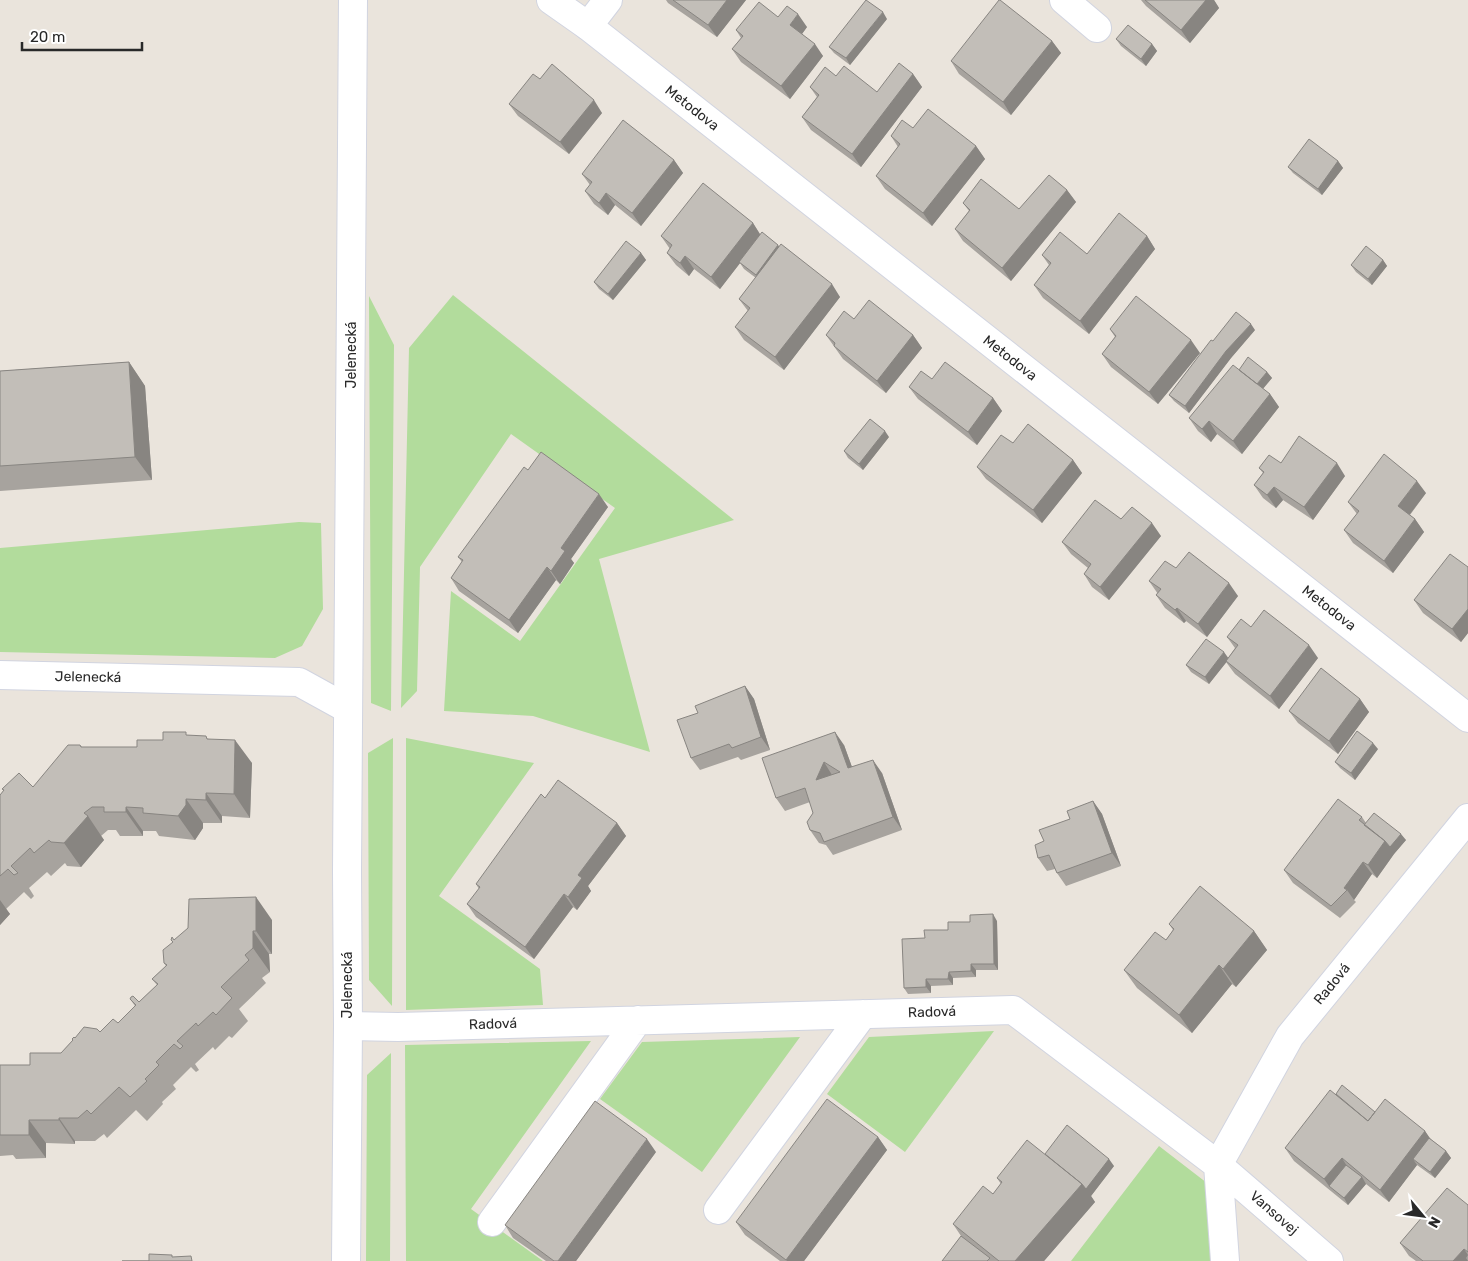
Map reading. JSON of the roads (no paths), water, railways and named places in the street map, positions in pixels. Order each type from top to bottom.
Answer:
[{"type":"street","name":"Jelenecká","points":[[346,1261],[348,1026],[346,871],[354,0]]},
{"type":"street","name":"Metodova","points":[[551,0],[588,26],[1468,718]]},
{"type":"street","points":[[588,26],[608,0]]},
{"type":"street","points":[[1064,0],[1097,28]]},
{"type":"street","name":"Jelenecká","points":[[0,675],[299,682],[348,709]]},
{"type":"street","name":"Radová","points":[[348,1026],[398,1027],[1013,1010],[1218,1165],[1290,1036],[1468,818]]},
{"type":"street","points":[[718,1210],[863,1014]]},
{"type":"street","points":[[492,1222],[638,1020]]},
{"type":"street","points":[[1218,1165],[1225,1261]]},
{"type":"street","name":"Vansovej","points":[[1218,1165],[1329,1261]]}]
